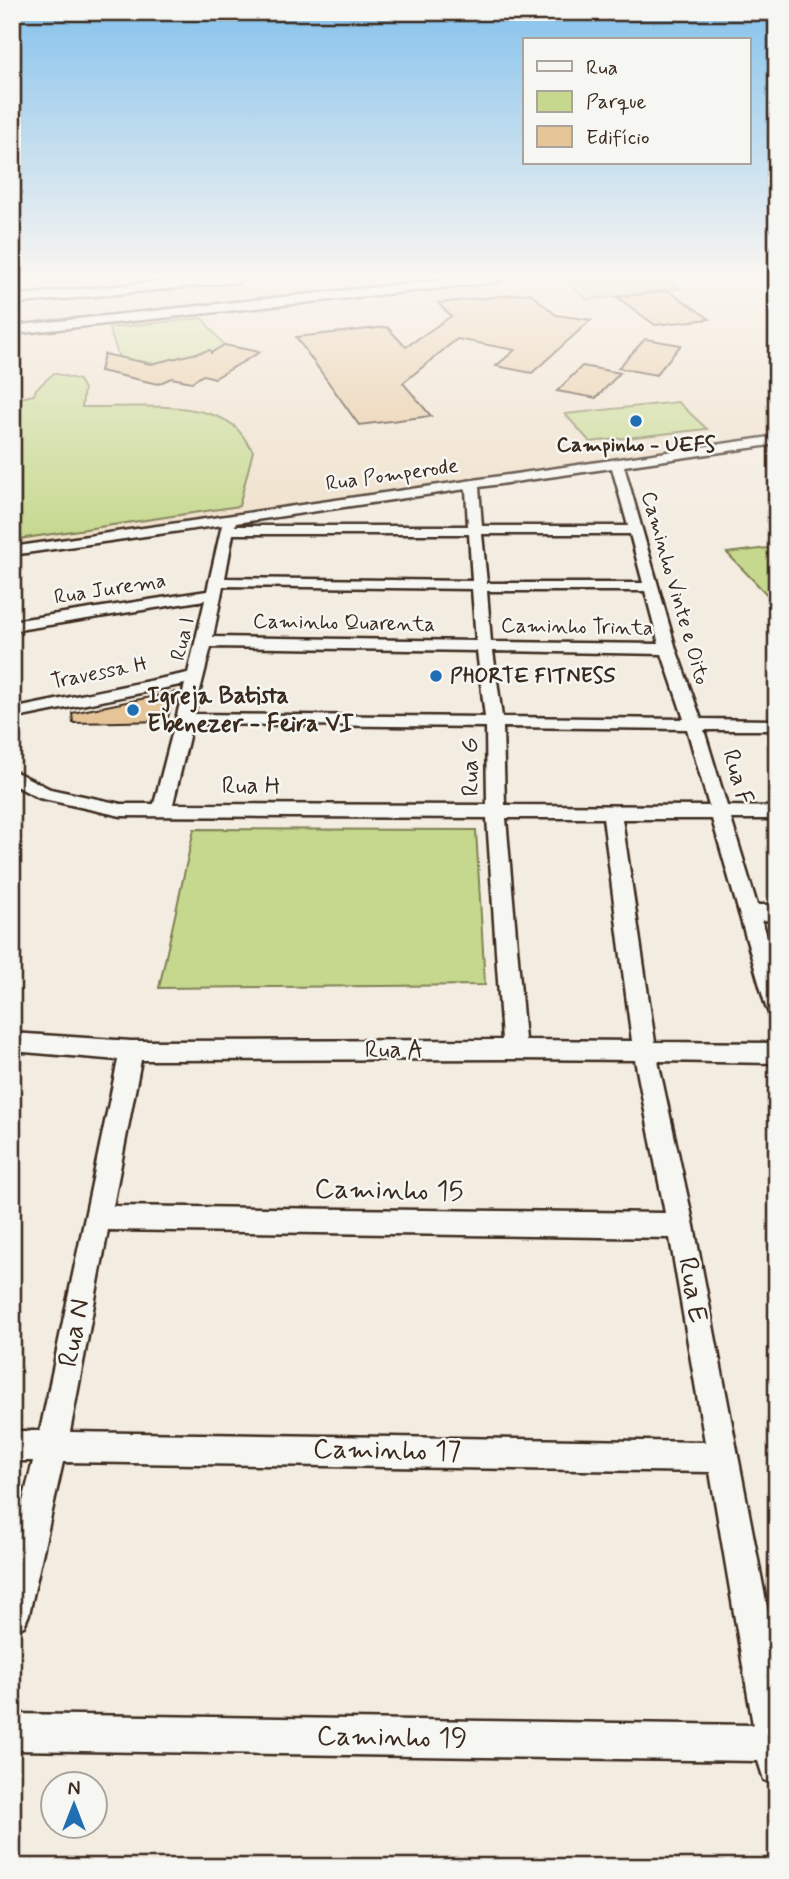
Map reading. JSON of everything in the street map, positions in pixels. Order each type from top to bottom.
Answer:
[{"type":"street","name":"Rua Pomperode","points":[[12,551],[229,524],[389,495],[777,440]]},
{"type":"street","name":"Caminho Vinte e Oito","points":[[617,463],[668,649],[694,724]]},
{"type":"street","name":"Rua G","points":[[472,485],[484,646],[494,720],[496,812],[514,1049]]},
{"type":"street","points":[[229,524],[635,530]]},
{"type":"street","name":"Rua I","points":[[162,810],[204,642],[229,524]]},
{"type":"street","name":"Rua Jurema","points":[[12,626],[216,588],[652,587]]},
{"type":"street","name":"Caminho Quarenta","points":[[204,642],[484,646]]},
{"type":"street","name":"Caminho Trinta","points":[[484,646],[668,649]]},
{"type":"street","name":"Travessa H","points":[[12,714],[194,677]]},
{"type":"street","points":[[183,719],[494,720],[777,725]]},
{"type":"street","name":"Rua F","points":[[694,724],[777,1007]]},
{"type":"street","name":"Rua H","points":[[12,776],[45,794],[121,810],[777,813]]},
{"type":"street","name":"Rua E","points":[[612,812],[645,1053],[681,1226],[722,1457],[771,1683],[775,1755]]},
{"type":"street","points":[[747,912],[777,913]]},
{"type":"street","name":"Rua A","points":[[12,1042],[131,1051],[514,1049],[777,1053]]},
{"type":"street","name":"Rua N","points":[[12,1614],[52,1446],[131,1051]]},
{"type":"street","name":"Caminho 15","points":[[97,1219],[681,1226]]},
{"type":"street","name":"Caminho 17","points":[[12,1446],[722,1457]]},
{"type":"street","name":"Caminho 19","points":[[12,1732],[775,1755]]},
{"type":"shaded area","points":[[12,366],[777,366],[777,436],[12,548]]},
{"type":"green space","points":[[54,373],[79,380],[84,389],[82,407],[181,408],[200,411],[233,425],[253,451],[239,506],[12,540],[12,400],[34,395],[36,389]]},
{"type":"green space","name":"Campinho - UEFS","points":[[678,402],[707,429],[590,442],[565,414]]},
{"type":"green space","points":[[777,547],[777,605],[727,553]]},
{"type":"green space","points":[[194,829],[476,830],[485,985],[159,988]]},
{"type":"building","points":[[101,366],[236,366],[215,378],[203,375],[192,382],[171,378],[158,384],[100,371]]},
{"type":"building","points":[[317,366],[424,366],[403,383],[431,416],[359,425]]},
{"type":"building","points":[[496,366],[540,366],[532,373]]},
{"type":"building","points":[[582,366],[620,373],[596,398],[557,391]]},
{"type":"building","points":[[620,366],[664,366],[656,375],[618,368]]},
{"type":"building","name":"Igreja Batista Ebenezer - Feira VI","points":[[175,692],[167,721],[73,723],[72,713]]},
{"type":"place","name":"Campinho - UEFS","points":[[636,421]]},
{"type":"place","name":"PHORTE FITNESS","points":[[436,676]]},
{"type":"place","name":"Igreja Batista Ebenezer - Feira VI","points":[[133,710]]}]
